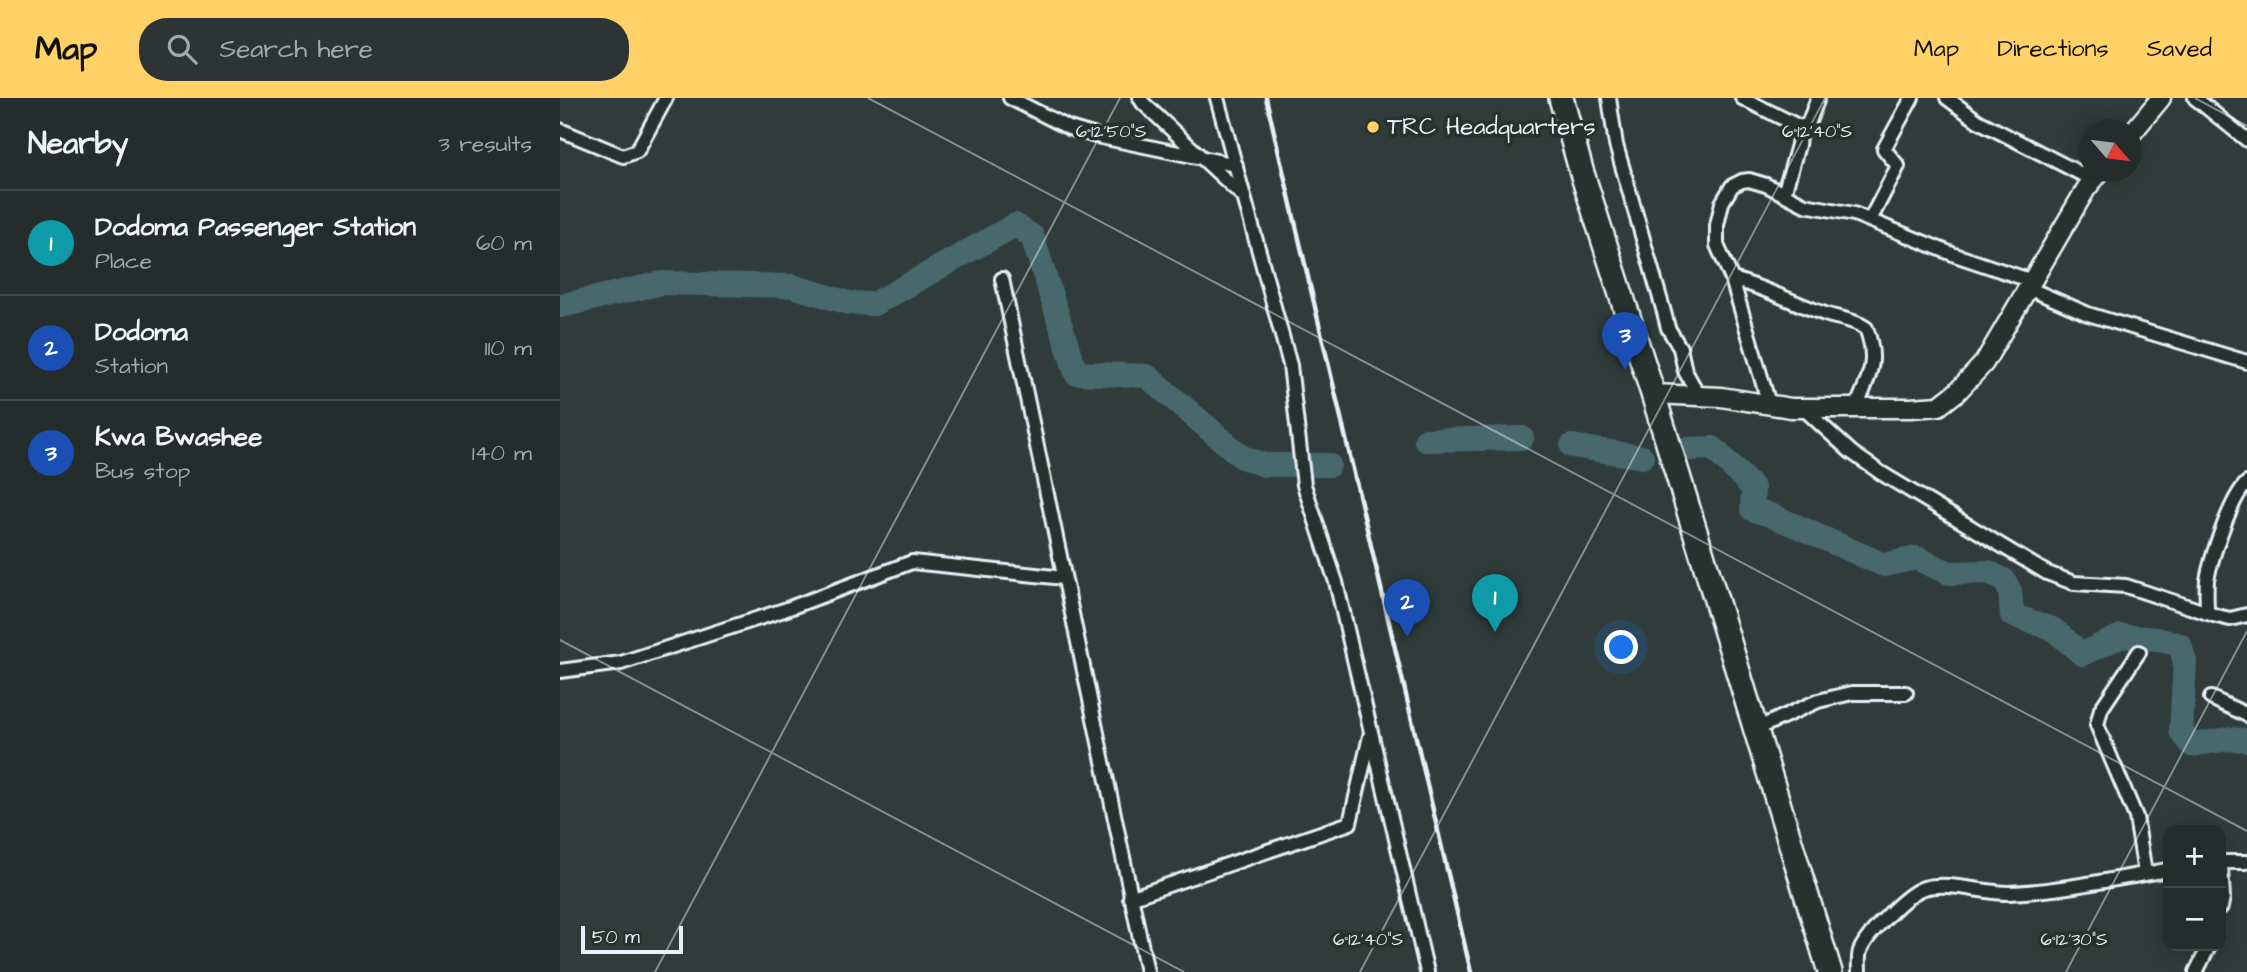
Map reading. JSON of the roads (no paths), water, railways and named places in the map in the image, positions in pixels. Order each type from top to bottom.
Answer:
[{"type":"highway","points":[[1561,98],[1830,972]]},
{"type":"street","points":[[560,131],[623,156],[631,155],[637,151],[666,98]]},
{"type":"street","points":[[1010,98],[1069,128],[1236,165]]},
{"type":"street","points":[[1140,98],[1244,197]]},
{"type":"street","points":[[1217,98],[1290,365],[1304,485],[1336,582],[1427,972]]},
{"type":"street","points":[[1609,98],[1616,145],[1668,328],[1680,348],[1685,371],[1699,396]]},
{"type":"street","points":[[1742,98],[1800,127],[1808,124],[1818,98]]},
{"type":"street","points":[[1870,220],[1898,166],[1884,149],[1912,98]]},
{"type":"street","points":[[1947,98],[1978,121],[2079,168]]},
{"type":"street","points":[[2142,121],[2161,98]]},
{"type":"street","points":[[2195,98],[2247,140]]},
{"type":"street","points":[[1784,194],[1798,145],[1800,127]]},
{"type":"street","points":[[1769,404],[1732,279],[1717,245],[1717,225],[1722,203],[1732,186],[1749,180],[1805,205],[1854,214],[1870,220],[2030,284],[2088,314],[2247,362]]},
{"type":"street","points":[[1653,394],[1699,396],[1803,408],[1939,405],[1948,400],[1984,363],[2093,182]]},
{"type":"street","points":[[1002,279],[1147,972]]},
{"type":"street","points":[[1732,279],[1828,315],[1848,318],[1866,328],[1874,351],[1856,408]]},
{"type":"street","points":[[1803,408],[1851,452],[1881,473],[2047,573],[2074,583],[2126,586],[2207,614],[2230,619],[2247,615]]},
{"type":"street","points":[[2207,614],[2207,580],[2220,537],[2240,489],[2247,483]]},
{"type":"street","points":[[560,671],[621,663],[784,610],[912,562],[1064,578]]},
{"type":"street","points":[[2140,652],[2101,709],[2097,724],[2136,817],[2145,873]]},
{"type":"street","points":[[1756,729],[1818,701],[1853,693],[1906,693]]},
{"type":"street","points":[[2211,698],[2247,715]]},
{"type":"street","points":[[1130,898],[1350,823],[1371,732]]},
{"type":"street","points":[[2226,864],[2247,862]]},
{"type":"street","points":[[1859,972],[1859,952],[1869,937],[1890,914],[1920,889],[1936,885],[2008,893],[2163,871]]},
{"type":"street","points":[[2196,972],[2207,951]]},
{"type":"waterway","points":[[560,306],[662,283],[792,286],[849,303],[874,304],[1015,225],[1032,236],[1076,373],[1147,376],[1242,457],[1264,465],[1329,465]]},
{"type":"waterway","points":[[1426,440],[1522,438]]},
{"type":"waterway","points":[[1572,446],[1642,457]]},
{"type":"waterway","points":[[1687,449],[1713,448],[1753,488],[1752,509],[1884,565],[1916,558],[1949,573],[1988,572],[2004,580],[2010,591],[2012,615],[2053,629],[2082,654],[2121,636],[2156,639],[2180,645],[2185,662],[2181,731],[2192,745],[2228,739],[2247,740]]},
{"type":"railway","points":[[1266,98],[1471,972]]},
{"type":"place","name":"TRC Headquarters","points":[[1373,127]]},
{"type":"place","name":"Kwa Bwashee","points":[[1625,370]]},
{"type":"place","name":"Dodoma Passenger Station","points":[[1495,632]]},
{"type":"place","name":"Dodoma","points":[[1407,637]]}]
